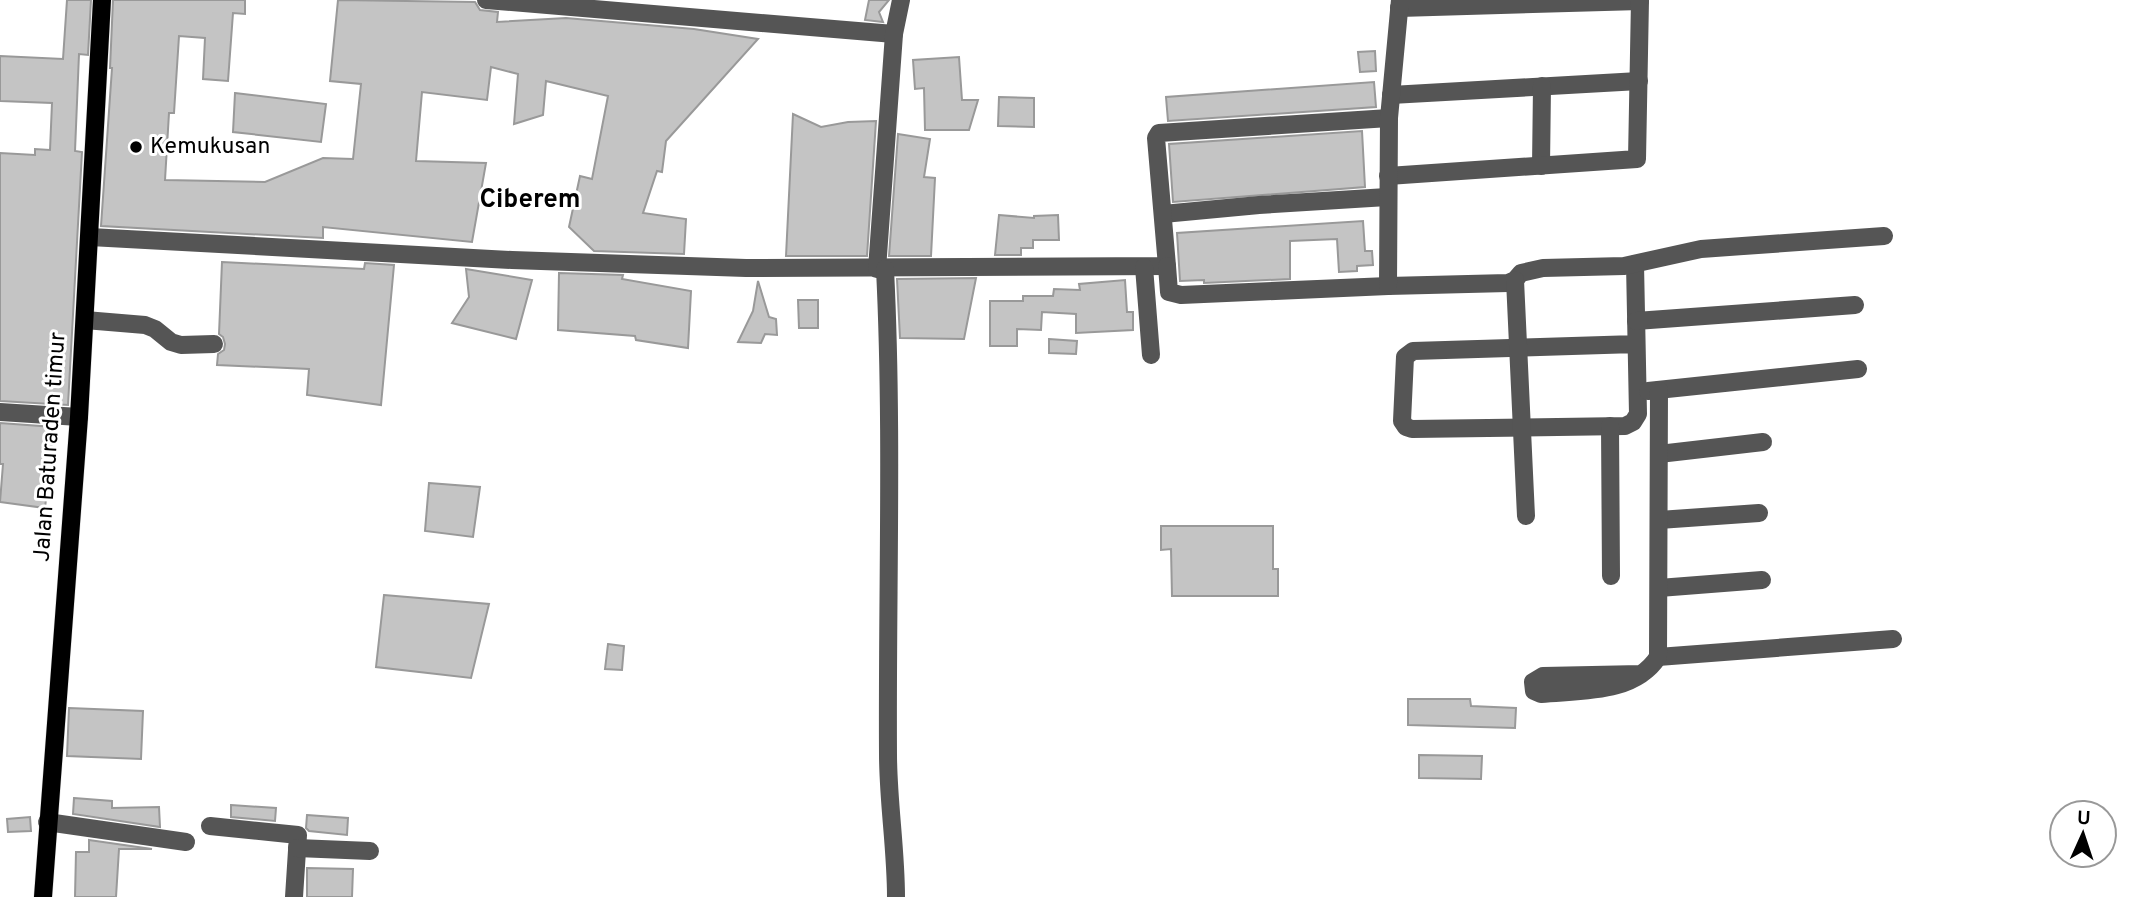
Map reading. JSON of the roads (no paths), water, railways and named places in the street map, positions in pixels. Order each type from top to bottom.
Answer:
[{"type":"main road","name":"Jalan Baturaden timur","points":[[43,897],[79,417],[102,0]]},
{"type":"street","points":[[486,0],[894,34]]},
{"type":"street","points":[[896,897],[897,866],[888,760],[890,432],[881,269],[894,34],[901,0]]},
{"type":"street","points":[[1388,176],[1637,159],[1640,0],[1400,4],[1389,118],[1387,197],[1388,286]]},
{"type":"street","points":[[1391,95],[1639,81]]},
{"type":"street","points":[[1541,166],[1542,86]]},
{"type":"street","points":[[1389,118],[1159,133],[1156,138],[1169,292],[1181,295],[1508,283],[1516,280],[1521,273],[1543,268],[1634,264],[1701,249],[1884,236]]},
{"type":"street","points":[[1163,214],[1387,197]]},
{"type":"street","points":[[90,237],[512,260],[746,268],[1167,266]]},
{"type":"street","points":[[1634,264],[1638,414],[1633,422],[1625,426],[1412,429],[1406,427],[1402,421],[1405,357],[1413,351],[1636,344]]},
{"type":"street","points":[[1144,267],[1151,355]]},
{"type":"street","points":[[1516,280],[1526,516]]},
{"type":"street","points":[[1636,321],[1856,305]]},
{"type":"street","points":[[85,320],[145,325],[155,329],[170,342],[181,345],[214,344]]},
{"type":"street","points":[[1637,393],[1858,369]]},
{"type":"street","points":[[1658,657],[1659,390]]},
{"type":"street","points":[[0,412],[79,417]]},
{"type":"street","points":[[1610,426],[1611,576]]},
{"type":"street","points":[[1659,454],[1763,443]]},
{"type":"street","points":[[1659,520],[1759,513]]},
{"type":"street","points":[[1658,588],[1762,580]]},
{"type":"street","points":[[1641,674],[1543,676],[1533,682],[1534,691],[1541,694],[1614,687],[1641,674],[1658,657],[1893,639]]},
{"type":"street","points":[[47,822],[186,842]]},
{"type":"street","points":[[210,826],[298,835],[294,897]]},
{"type":"street","points":[[297,848],[370,851]]},
{"type":"place","name":"Kemukusan","points":[[136,147]]},
{"type":"district","name":"Ciberem","points":[[530,200]]}]
